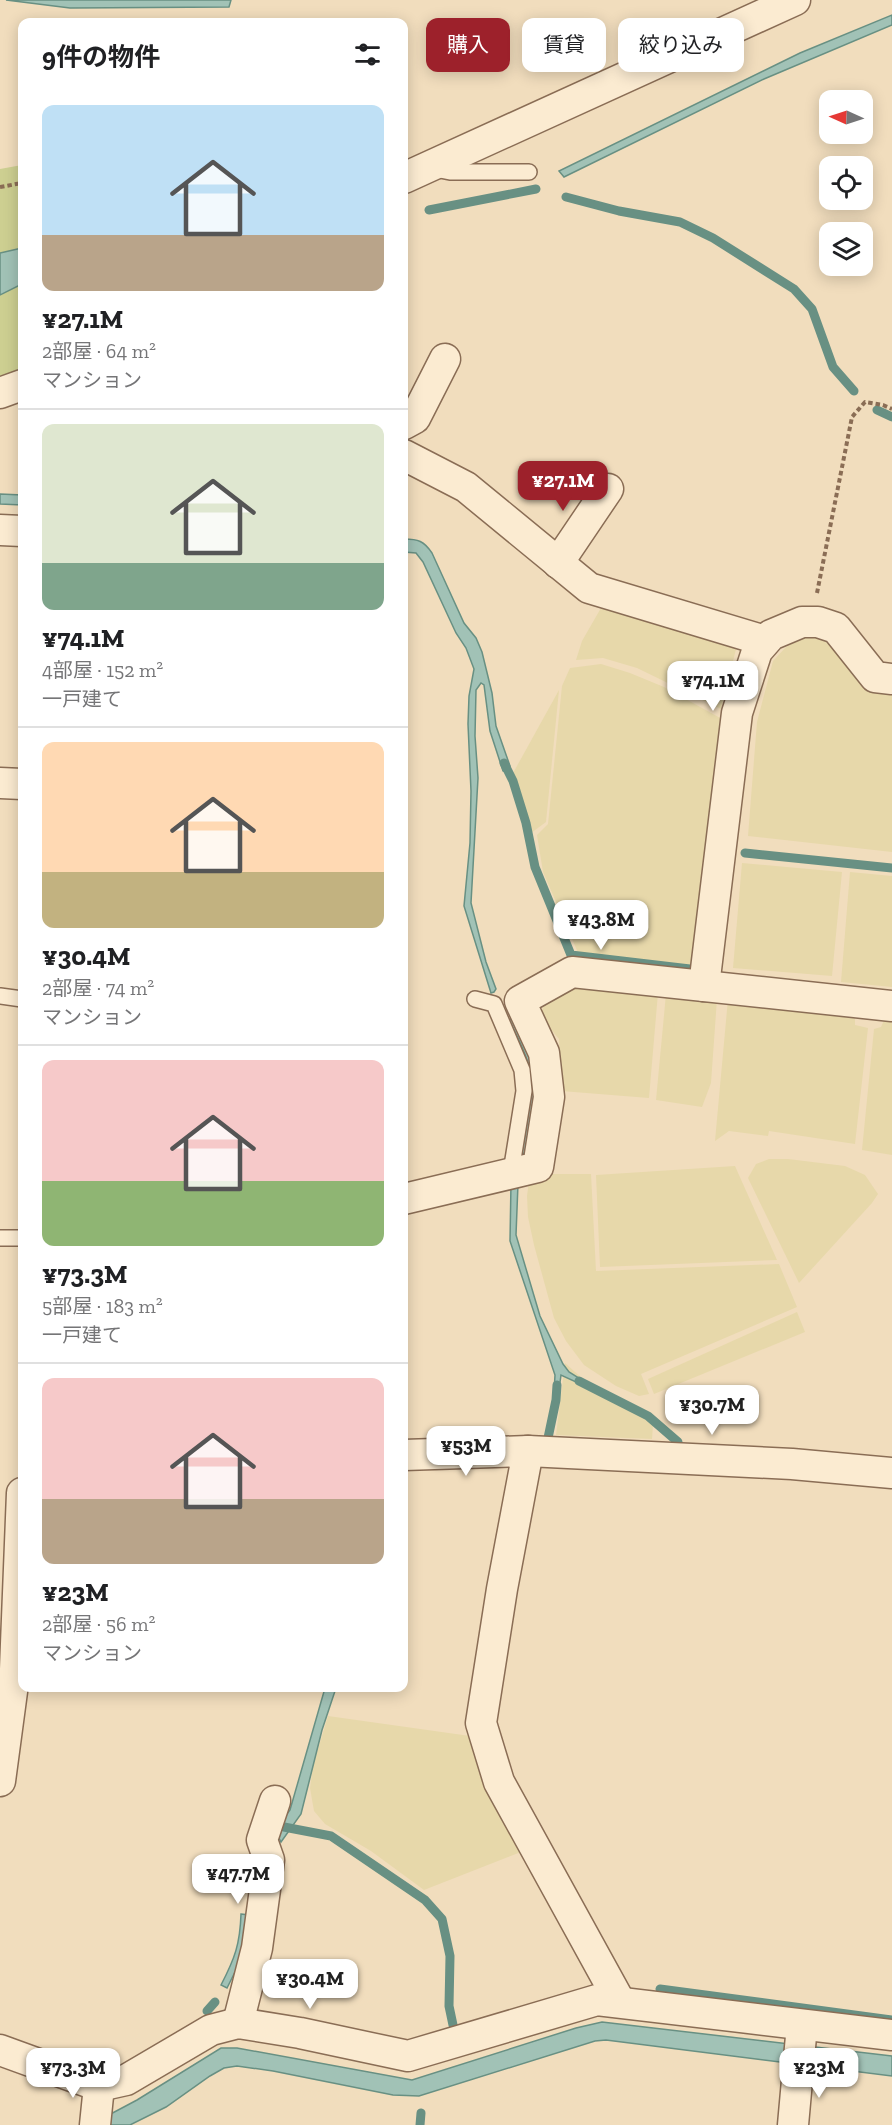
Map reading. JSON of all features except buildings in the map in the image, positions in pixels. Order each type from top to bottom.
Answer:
[{"type":"street","points":[[415,173],[795,0]]},
{"type":"street","points":[[408,421],[415,417],[445,359]]},
{"type":"street","points":[[0,393],[18,386]]},
{"type":"street","points":[[408,457],[466,487],[588,588],[765,641]]},
{"type":"street","points":[[558,563],[608,489]]},
{"type":"street","points":[[0,530],[18,531]]},
{"type":"street","points":[[704,986],[737,713],[757,651],[771,635],[802,622],[818,622],[836,628],[875,677],[892,679]]},
{"type":"street","points":[[0,783],[18,784]]},
{"type":"street","points":[[408,1198],[538,1167],[549,1097],[544,1053],[520,1001],[572,972],[892,1006]]},
{"type":"street","points":[[408,1455],[528,1452],[792,1464],[892,1473]]},
{"type":"street","points":[[528,1452],[502,1589],[481,1723],[499,1782],[620,2002]]},
{"type":"street","points":[[0,1481],[18,1480]]},
{"type":"street","points":[[0,1781],[15,1669],[18,1594]]},
{"type":"street","points":[[238,2023],[257,1948],[269,1860],[262,1840],[275,1801]]},
{"type":"street","points":[[0,2050],[99,2086],[126,2080],[211,2030],[238,2023],[300,2033],[408,2056],[597,2000],[620,2002],[800,2045],[892,2035]]},
{"type":"street","points":[[793,2125],[800,2045]]},
{"type":"street","points":[[95,2121],[99,2086]]},
{"type":"lane","points":[[415,173],[529,172]]},
{"type":"lane","points":[[0,996],[18,998]]},
{"type":"lane","points":[[475,999],[494,1004],[522,1071],[524,1091],[511,1172]]},
{"type":"lane","points":[[0,1238],[18,1238]]},
{"type":"path","points":[[0,187],[18,184]]},
{"type":"path","points":[[802,622],[816,600],[852,417],[865,402],[892,409]]},
{"type":"shaded area","points":[[605,601],[737,645],[721,709],[637,668],[603,658],[576,660],[582,641]]},
{"type":"shaded area","points":[[804,637],[819,637],[834,648],[870,691],[892,694],[892,852],[748,836],[757,722],[773,661],[786,647]]},
{"type":"shaded area","points":[[601,664],[664,687],[722,719],[696,954],[690,966],[682,968],[579,955],[543,872],[537,835],[548,824],[562,686],[570,668]]},
{"type":"shaded area","points":[[559,690],[546,822],[531,833],[512,775]]},
{"type":"shaded area","points":[[742,863],[842,872],[832,976],[733,968]]},
{"type":"shaded area","points":[[850,872],[892,876],[892,987],[841,982]]},
{"type":"shaded area","points":[[578,984],[658,993],[649,1098],[561,1091],[559,1039],[544,1021],[542,1011],[545,999]]},
{"type":"shaded area","points":[[666,994],[717,999],[711,1083],[702,1107],[656,1100]]},
{"type":"shaded area","points":[[728,999],[855,1009],[855,1025],[868,1028],[855,1144],[769,1131],[768,1136],[729,1131],[715,1141]]},
{"type":"shaded area","points":[[886,1016],[892,1017],[892,1155],[862,1150],[874,1029],[881,1027]]},
{"type":"shaded area","points":[[769,1159],[845,1166],[865,1175],[878,1194],[799,1283],[748,1178],[756,1164]]},
{"type":"shaded area","points":[[735,1166],[777,1260],[600,1267],[596,1175]]},
{"type":"shaded area","points":[[530,1174],[591,1174],[596,1271],[779,1264],[797,1307],[641,1374],[649,1394],[639,1396],[616,1386],[584,1365],[566,1341],[554,1318],[528,1217],[527,1196]]},
{"type":"shaded area","points":[[797,1312],[805,1332],[654,1394],[648,1379]]},
{"type":"shaded area","points":[[565,1363],[584,1380],[619,1397],[653,1425],[652,1439],[556,1435]]},
{"type":"shaded area","points":[[328,1716],[470,1736],[480,1776],[521,1852],[424,1890],[371,1851],[325,1824],[314,1811],[310,1788],[313,1766]]},
{"type":"green space","points":[[18,166],[18,372],[0,378],[0,169]]},
{"type":"water","points":[[6,0],[231,0],[229,7],[70,8]]},
{"type":"water","points":[[892,15],[892,25],[764,79],[564,177],[559,171],[800,53]]},
{"type":"water","points":[[18,249],[18,286],[0,295],[0,253]]},
{"type":"water","points":[[0,494],[18,495],[18,505],[0,504]]},
{"type":"water","points":[[408,539],[420,541],[432,553],[464,623],[476,638],[482,652],[492,693],[496,726],[510,766],[509,773],[503,771],[490,731],[484,685],[481,683],[476,690],[475,736],[478,778],[471,903],[486,962],[496,989],[491,993],[464,906],[470,843],[469,696],[474,669],[466,648],[456,633],[423,562],[416,553],[408,552]]},
{"type":"water","points":[[513,1018],[533,1064],[535,1100],[526,1154],[522,1153],[529,1108],[530,1074],[524,1052],[509,1020]]},
{"type":"water","points":[[511,1183],[518,1184],[516,1235],[540,1316],[563,1364],[569,1372],[590,1385],[589,1388],[561,1375],[558,1397],[554,1393],[555,1375],[510,1241]]},
{"type":"water","points":[[324,1692],[335,1692],[322,1730],[301,1814],[281,1842],[275,1830],[290,1810]]},
{"type":"water","points":[[241,1914],[249,1915],[240,1962],[227,1988],[221,1985],[236,1951]]},
{"type":"water","points":[[602,2022],[892,2056],[892,2076],[606,2040],[595,2041],[419,2096],[393,2095],[273,2071],[237,2066],[224,2068],[166,2107],[130,2125],[90,2125],[137,2100],[221,2048],[237,2048],[412,2080],[576,2028]]},
{"type":"waterway","points":[[429,210],[536,189]]},
{"type":"waterway","points":[[566,197],[619,211],[680,222],[713,238],[794,289],[812,309],[833,367],[854,391]]},
{"type":"waterway","points":[[877,410],[892,417]]},
{"type":"waterway","points":[[504,763],[513,781],[526,823],[535,867],[571,955],[690,969]]},
{"type":"waterway","points":[[745,853],[892,868]]},
{"type":"waterway","points":[[579,1381],[648,1416],[678,1442]]},
{"type":"waterway","points":[[548,1438],[557,1385]]},
{"type":"waterway","points":[[284,1827],[331,1836],[425,1900],[442,1919],[450,1956],[449,2006],[453,2025]]},
{"type":"waterway","points":[[660,1989],[892,2020]]},
{"type":"waterway","points":[[207,2011],[215,2002]]},
{"type":"waterway","points":[[420,2125],[421,2113]]}]
